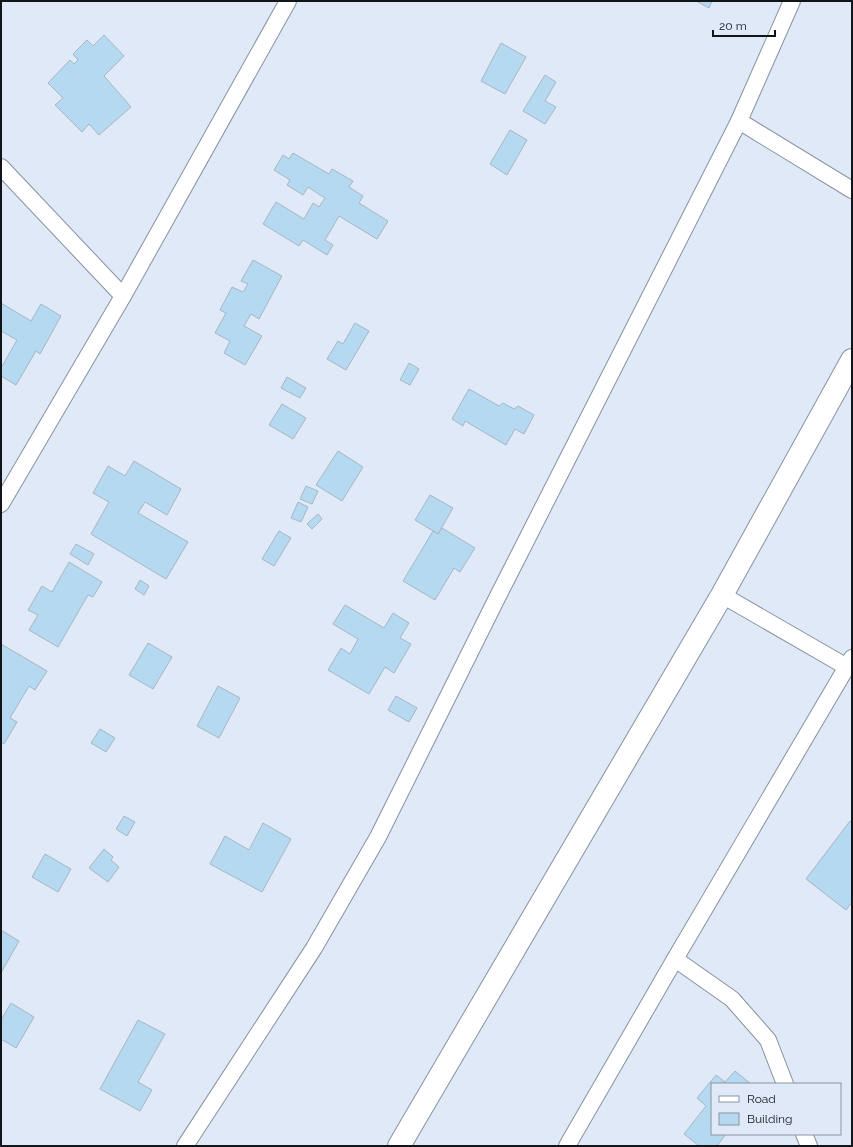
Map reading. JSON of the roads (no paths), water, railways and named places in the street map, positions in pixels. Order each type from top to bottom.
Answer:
[{"type":"street","points":[[1,504],[123,296],[288,1]]},
{"type":"street","points":[[185,1146],[314,948],[378,838],[497,598],[739,121],[792,1]]},
{"type":"street","points":[[739,121],[852,190]]},
{"type":"street","points":[[1,167],[123,296]]},
{"type":"street","points":[[399,1146],[722,596],[852,360]]},
{"type":"street","points":[[567,1146],[850,662],[722,596]]},
{"type":"street","points":[[675,959],[732,999],[768,1040],[785,1083]]},
{"type":"street","points":[[804,1135],[809,1146]]}]
